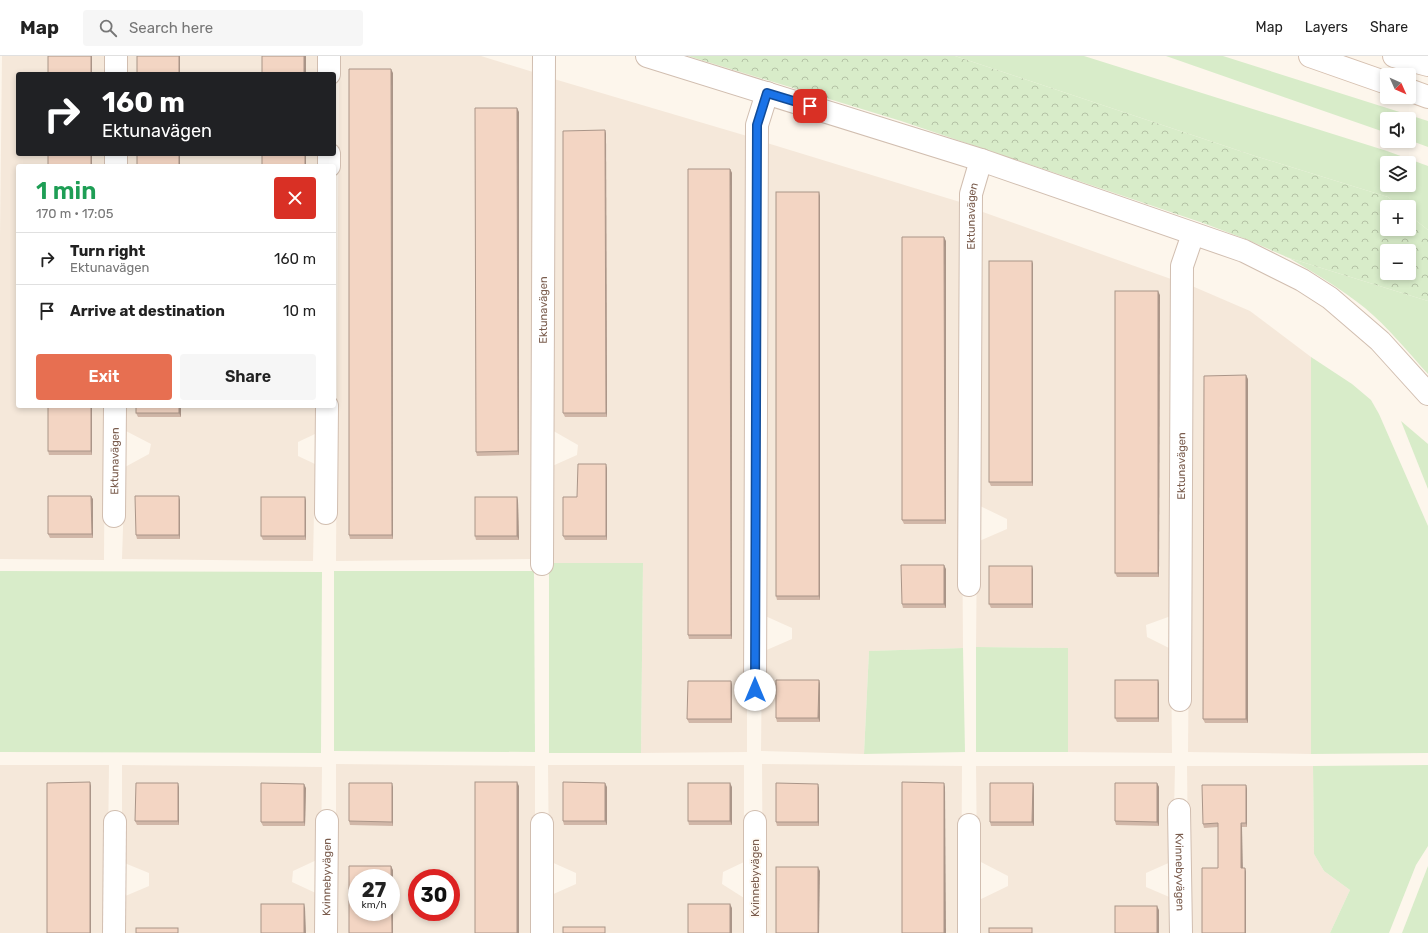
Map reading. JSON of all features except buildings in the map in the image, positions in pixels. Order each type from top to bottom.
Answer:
[{"type":"street","points":[[116,56],[116,72]]},
{"type":"street","points":[[329,72],[330,56]]},
{"type":"street","name":"Ektunavägen","points":[[542,564],[544,56]]},
{"type":"street","points":[[647,56],[981,160],[1244,251],[1272,264],[1330,298],[1380,340],[1428,394]]},
{"type":"street","points":[[1310,56],[1380,81]]},
{"type":"street","points":[[1394,56],[1428,65]]},
{"type":"street","points":[[755,690],[757,125],[767,93]]},
{"type":"street","points":[[1416,93],[1428,97]]},
{"type":"street","name":"Ektunavägen","points":[[969,585],[971,194],[981,160]]},
{"type":"street","name":"Ektunavägen","points":[[1180,700],[1182,266],[1193,234]]},
{"type":"street","name":"Ektunavägen","points":[[114,516],[115,408]]},
{"type":"street","points":[[326,513],[327,408]]},
{"type":"street","name":"Kvinnebyvägen","points":[[1179,810],[1181,933]]},
{"type":"street","name":"Kvinnebyvägen","points":[[326,933],[327,821]]},
{"type":"street","points":[[114,933],[115,822]]},
{"type":"street","name":"Kvinnebyvägen","points":[[755,822],[755,933]]},
{"type":"street","points":[[542,824],[542,933]]},
{"type":"street","points":[[969,824],[969,933]]},
{"type":"shaded area","points":[[2,56],[106,56],[106,72],[16,72],[16,156],[106,156],[106,164],[16,164],[16,408],[105,408],[104,560],[0,559],[0,238]]},
{"type":"shaded area","points":[[127,56],[319,56],[319,72],[127,72]]},
{"type":"shaded area","points":[[339,56],[481,56],[533,72],[533,559],[336,561]]},
{"type":"shaded area","points":[[554,79],[747,136],[747,752],[641,753],[643,563],[549,563],[550,467],[577,455],[578,445],[550,429]]},
{"type":"shaded area","points":[[767,143],[960,202],[963,648],[869,651],[864,754],[761,751],[762,652],[792,639],[792,628],[763,615]]},
{"type":"shaded area","points":[[127,156],[318,156],[318,164],[127,164]]},
{"type":"shaded area","points":[[980,211],[1171,279],[1171,616],[1146,625],[1147,637],[1171,649],[1172,753],[1068,752],[1068,648],[976,647],[977,542],[1007,529],[1007,519],[978,505]]},
{"type":"shaded area","points":[[1192,286],[1250,311],[1311,357],[1311,754],[1188,752]]},
{"type":"shaded area","points":[[126,408],[315,408],[315,434],[298,442],[298,456],[315,464],[313,561],[122,559],[125,467],[149,454],[151,444],[126,431]]},
{"type":"shaded area","points":[[336,764],[535,766],[535,933],[336,933]]},
{"type":"shaded area","points":[[762,764],[962,766],[961,933],[763,933]]},
{"type":"shaded area","points":[[0,765],[109,765],[107,933],[0,933]]},
{"type":"shaded area","points":[[122,765],[322,767],[321,858],[293,871],[292,882],[320,895],[320,933],[123,933],[123,897],[149,886],[149,873],[122,862]]},
{"type":"shaded area","points":[[548,765],[744,765],[744,862],[723,872],[722,884],[744,898],[744,933],[549,933],[549,896],[576,884],[576,873],[549,861]]},
{"type":"shaded area","points":[[976,766],[1175,766],[1173,861],[1146,873],[1146,887],[1174,899],[1173,933],[977,933],[977,901],[1008,886],[1008,876],[977,860]]},
{"type":"shaded area","points":[[1187,766],[1313,766],[1314,854],[1324,871],[1350,890],[1330,933],[1189,933]]},
{"type":"green space","points":[[688,56],[955,56],[1255,156],[1388,197],[1392,200],[1380,200],[1380,236],[1416,236],[1416,221],[1428,230],[1428,301],[1289,258],[1248,240],[1203,223],[901,121]]},
{"type":"green space","points":[[955,56],[1084,56],[1401,156],[1380,156],[1380,192],[1416,192],[1416,162],[1428,166],[1428,230],[1416,221],[1416,200],[1392,200],[1388,197],[1255,156]]},
{"type":"green space","points":[[1166,56],[1223,56],[1400,112],[1380,112],[1380,131]]},
{"type":"green space","points":[[1416,117],[1428,121],[1428,147],[1416,143]]},
{"type":"green space","points":[[1289,258],[1428,301],[1428,374],[1390,331],[1365,308],[1347,294]]},
{"type":"green space","points":[[1311,357],[1352,384],[1371,400],[1379,414],[1428,526],[1428,753],[1311,754]]},
{"type":"green space","points":[[1401,421],[1428,444],[1428,489]]},
{"type":"green space","points":[[549,563],[643,563],[641,753],[549,753]]},
{"type":"green space","points":[[0,571],[322,572],[321,753],[0,752]]},
{"type":"green space","points":[[334,571],[534,571],[535,752],[334,751]]},
{"type":"green space","points":[[976,647],[1068,648],[1068,752],[976,752]]},
{"type":"green space","points":[[963,648],[965,752],[864,754],[869,651]]},
{"type":"green space","points":[[1428,765],[1428,846],[1416,865],[1389,933],[1330,933],[1350,890],[1324,871],[1314,854],[1313,766]]},
{"type":"green space","points":[[1428,866],[1428,933],[1402,933]]},
{"type":"route","points":[[755,690],[757,125],[767,93],[810,106]]}]
